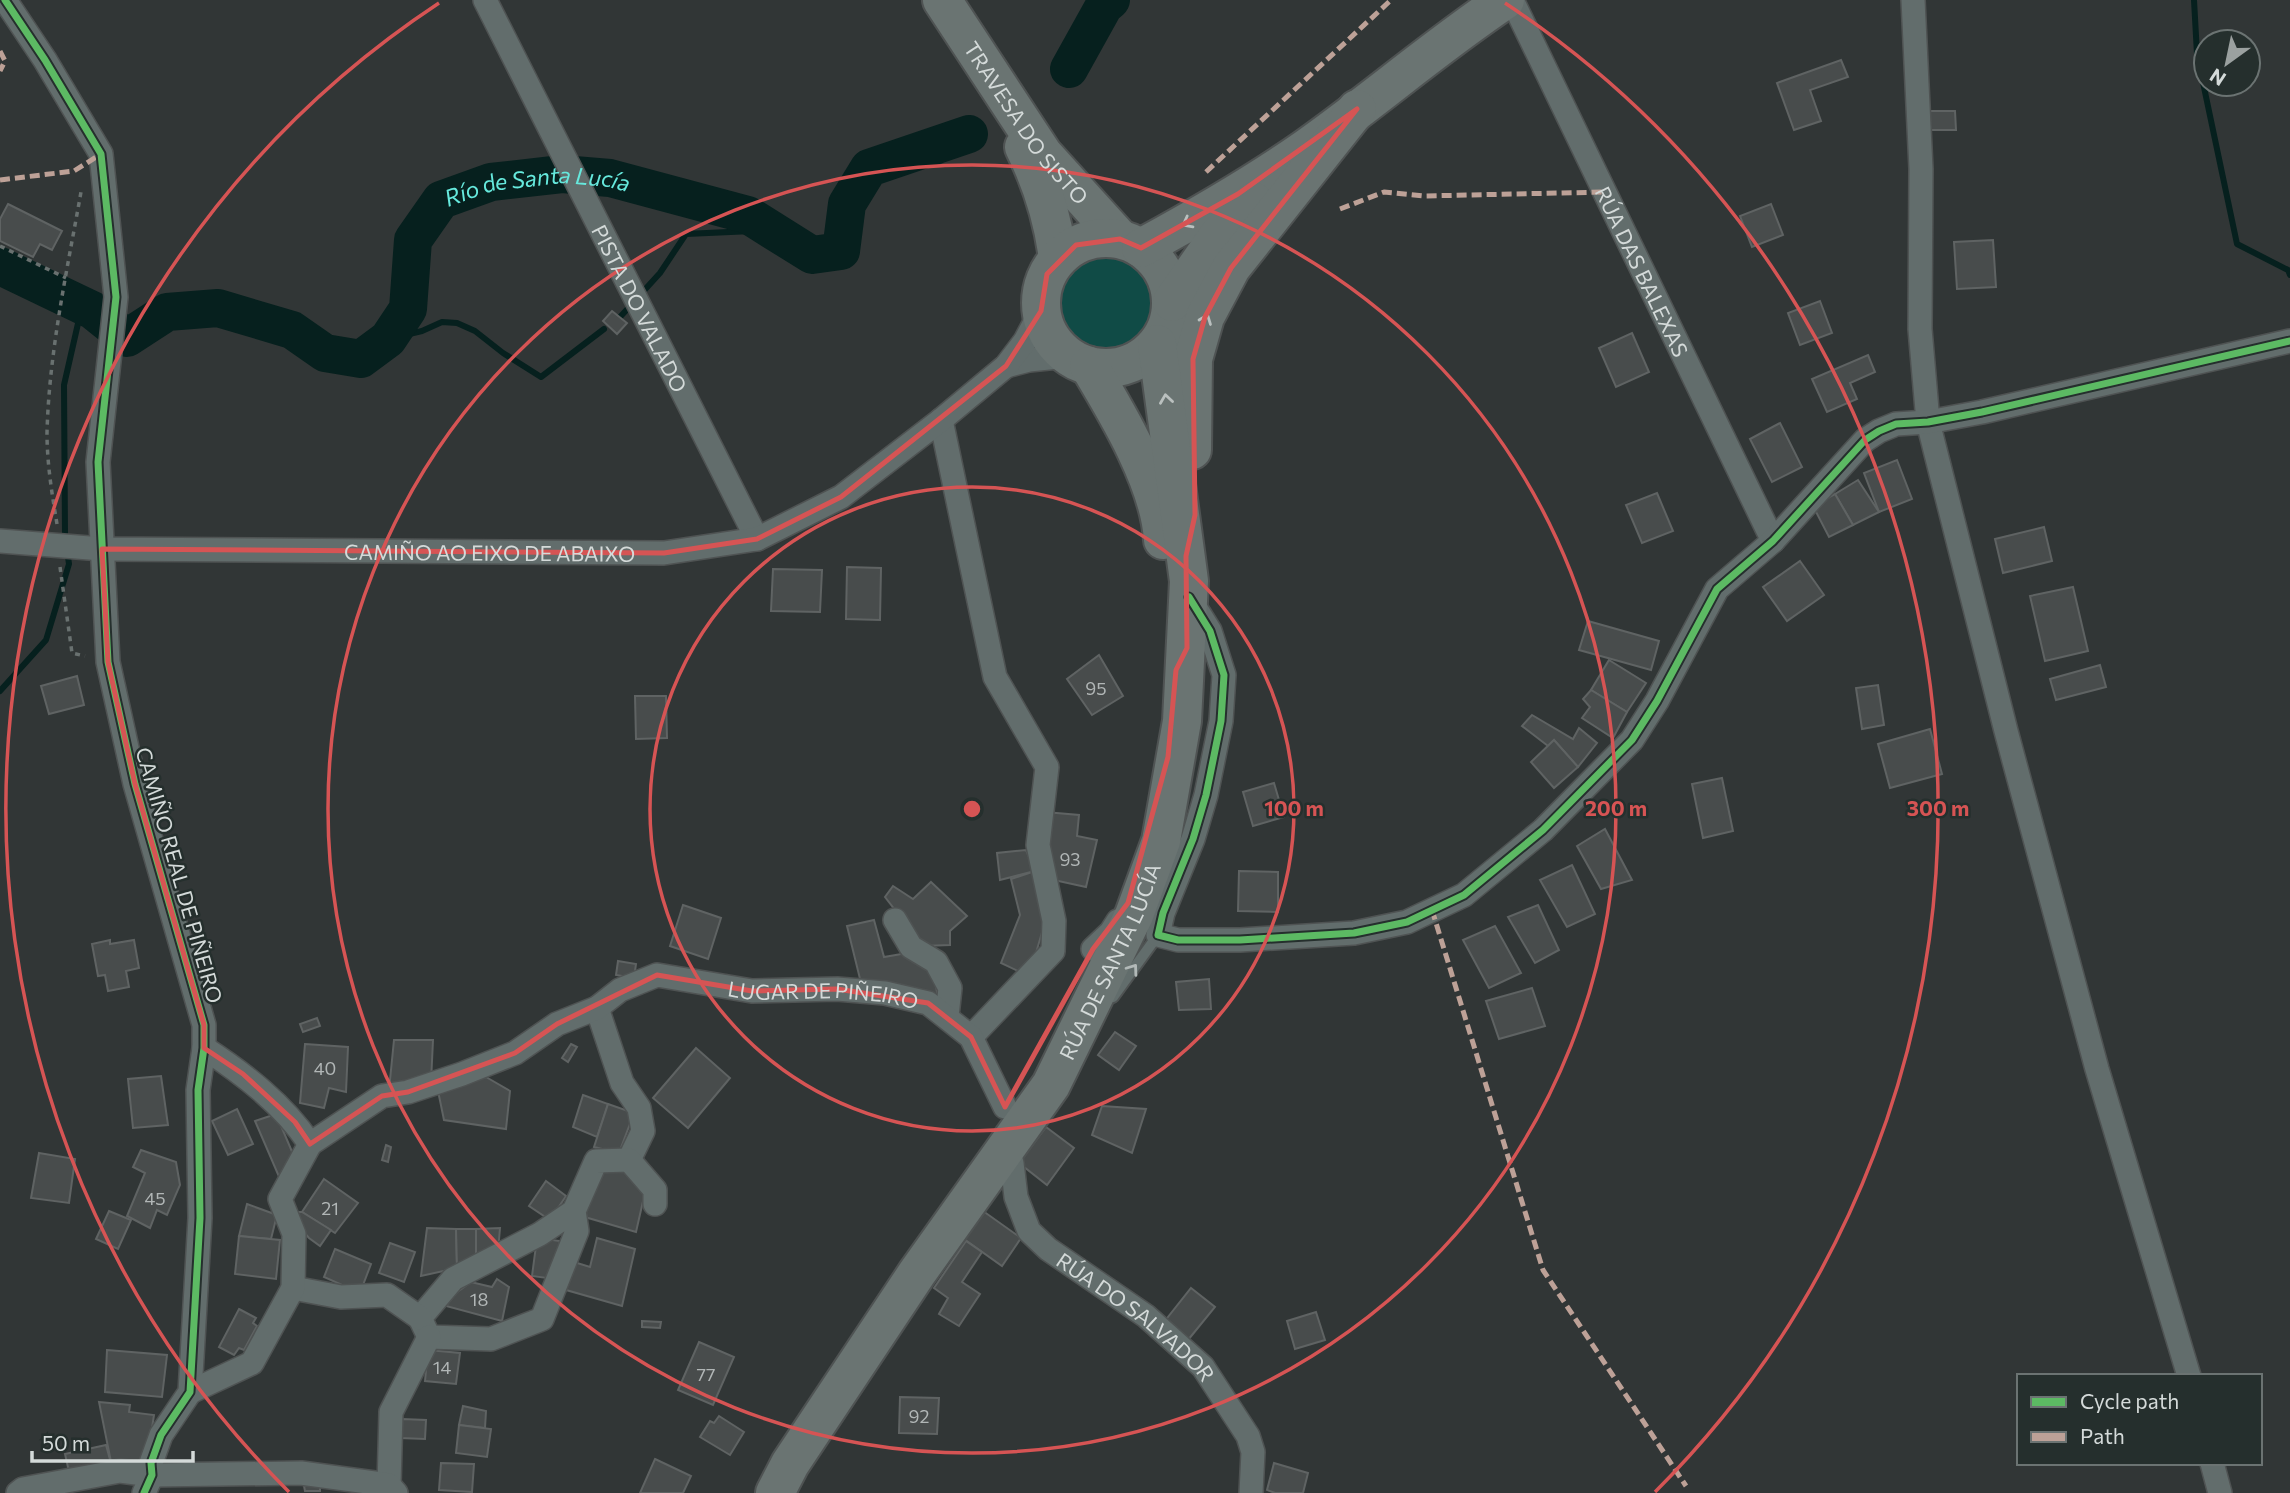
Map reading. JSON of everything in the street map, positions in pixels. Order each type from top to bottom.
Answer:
[{"type":"highway","name":"TRAVESA DO SISTO","points":[[928,0],[1023,145],[1055,237],[1058,258]]},
{"type":"highway","name":"TRAVESA DO SISTO","points":[[942,0],[1027,121],[1063,178],[1131,244]]},
{"type":"highway","points":[[1131,244],[1238,194],[1307,148],[1491,9]]},
{"type":"highway","points":[[1175,543],[1195,515],[1193,359],[1205,317],[1231,268],[1270,217],[1321,158],[1357,109]]},
{"type":"highway","points":[[1171,302],[1218,236],[1307,148]]},
{"type":"highway","points":[[1098,238],[1131,244],[1157,262],[1168,281],[1171,302],[1168,324],[1157,344],[1143,357],[1126,365],[1108,369],[1078,361],[1055,344],[1045,329],[1041,292],[1047,274],[1058,258],[1076,245],[1098,238]]},
{"type":"highway","name":"RÚA DE SANTA LUCÍA","points":[[775,1493],[790,1464],[909,1284],[1051,1085],[1134,915],[1161,841],[1194,656],[1189,597],[1175,543],[1157,344]]},
{"type":"highway","name":"RÚA DE SANTA LUCÍA","points":[[755,1493],[864,1318],[1019,1088],[1072,993],[1114,907],[1138,836],[1162,719],[1168,603],[1175,543],[1133,443],[1078,361]]},
{"type":"street","name":"CAMIÑO REAL DE PIÑEIRO","points":[[5,0],[102,155],[116,297],[98,462],[71,546],[108,662],[135,784],[204,1025],[204,1048],[198,1090],[200,1219],[190,1392]]},
{"type":"street","name":"PISTA DO VALADO","points":[[485,0],[757,539]]},
{"type":"street","name":"RÚA DAS BALEXAS","points":[[1512,0],[1773,541]]},
{"type":"street","points":[[1913,0],[1922,169],[1920,329],[1928,422],[2006,731],[2097,1069],[2188,1374]]},
{"type":"street","points":[[1006,366],[1025,341],[1041,311]]},
{"type":"street","points":[[1175,543],[1179,650],[1224,675],[1221,721],[1197,828],[1180,877],[1163,913],[1158,935],[1178,940],[1240,940],[1354,933],[1407,922],[1464,895],[1543,830],[1632,740],[1657,701],[1717,589],[1773,541],[1865,440],[1879,430],[1896,424],[1928,422],[1982,412],[2290,341]]},
{"type":"street","points":[[1006,366],[1030,360],[1078,361]]},
{"type":"street","name":"CAMIÑO AO EIXO DE ABAIXO","points":[[0,541],[71,546],[664,553],[757,539],[841,497],[1006,366]]},
{"type":"street","points":[[941,420],[995,677],[1047,767],[1038,845],[1054,920],[1053,951],[971,1037]]},
{"type":"street","points":[[1194,656],[1215,696],[1221,721]]},
{"type":"street","points":[[1093,949],[1111,932],[1128,903],[1141,868],[1168,757],[1176,670],[1194,656]]},
{"type":"street","points":[[895,920],[911,947],[936,962],[950,988],[947,1016]]},
{"type":"street","name":"LUGAR DE PIÑEIRO","points":[[190,1392],[252,1363],[293,1287],[294,1234],[280,1199],[310,1144],[382,1096],[408,1093],[515,1053],[557,1024],[597,1008],[620,990],[657,975],[752,990],[837,989],[885,993],[928,1003],[971,1037],[1005,1107]]},
{"type":"street","points":[[597,1008],[622,1083],[639,1108],[643,1131],[629,1160]]},
{"type":"street","points":[[204,1048],[243,1074],[295,1122],[310,1144]]},
{"type":"street","name":"RÚA DO SALVADOR","points":[[1006,1148],[1012,1163],[1016,1197],[1029,1231],[1048,1249],[1146,1316],[1203,1367],[1248,1436],[1253,1452],[1251,1493]]},
{"type":"street","points":[[629,1160],[655,1190],[655,1204]]},
{"type":"street","points":[[18,1493],[23,1489],[120,1471],[148,1484],[301,1473],[393,1489],[391,1412],[425,1328],[453,1279],[540,1234],[574,1211],[596,1161],[629,1160]]},
{"type":"street","points":[[293,1287],[341,1297],[387,1295],[425,1328],[491,1339],[542,1319],[577,1231],[574,1211]]},
{"type":"street","points":[[148,1484],[151,1463],[161,1435],[190,1392]]},
{"type":"street","points":[[2213,1465],[2220,1493]]},
{"type":"lane","points":[[1104,1010],[1158,935]]},
{"type":"lane","points":[[1051,1085],[1090,1031]]},
{"type":"path","points":[[81,190],[52,366],[47,432],[48,470],[71,546],[61,579],[72,653],[108,662]]},
{"type":"path","points":[[0,246],[66,278]]},
{"type":"highlighted area","points":[[1357,109],[1231,268],[1205,317],[1193,359],[1195,515],[1186,556],[1187,648],[1176,670],[1168,757],[1128,903],[1093,949],[1005,1107],[971,1037],[928,1003],[837,989],[752,991],[657,975],[557,1024],[515,1053],[408,1092],[382,1096],[310,1144],[295,1122],[243,1074],[204,1048],[204,1025],[135,784],[108,662],[102,549],[664,553],[757,539],[841,497],[1006,366],[1041,311],[1047,274],[1076,245],[1120,239],[1141,248],[1238,194]]},
{"type":"shaded area","points":[[1106,258],[1124,262],[1139,272],[1149,287],[1153,305],[1149,323],[1139,338],[1124,348],[1106,352],[1088,348],[1073,338],[1063,323],[1059,305],[1063,287],[1073,272],[1088,262]]},
{"type":"building","points":[[1841,60],[1848,77],[1810,90],[1821,121],[1794,130],[1777,83]]},
{"type":"building","points":[[1927,111],[1955,111],[1956,130],[1927,130]]},
{"type":"building","points":[[8,204],[62,231],[52,250],[40,244],[33,257],[0,241],[0,219]]},
{"type":"building","points":[[1771,204],[1783,235],[1752,247],[1740,216]]},
{"type":"building","points":[[1993,240],[1996,287],[1957,289],[1954,242]]},
{"type":"building","points":[[1820,301],[1832,333],[1800,345],[1788,313]]},
{"type":"building","points":[[612,311],[627,323],[617,334],[603,321]]},
{"type":"building","points":[[1632,333],[1649,372],[1616,387],[1599,348]]},
{"type":"building","points":[[1868,355],[1875,372],[1850,383],[1857,399],[1827,412],[1812,379]]},
{"type":"building","points":[[1780,423],[1802,467],[1772,482],[1750,439]]},
{"type":"building","points":[[1897,460],[1912,499],[1879,512],[1864,473]]},
{"type":"building","points":[[1858,480],[1879,512],[1853,525],[1835,494]]},
{"type":"building","points":[[1657,493],[1673,531],[1642,543],[1626,505]]},
{"type":"building","points":[[1835,494],[1853,525],[1829,537],[1813,506]]},
{"type":"building","points":[[2044,527],[2052,561],[2003,573],[1995,539]]},
{"type":"building","points":[[1800,561],[1824,595],[1787,621],[1763,587]]},
{"type":"building","points":[[847,567],[881,568],[880,620],[846,619]]},
{"type":"building","points":[[773,569],[822,570],[820,612],[771,611]]},
{"type":"building","points":[[2073,587],[2088,651],[2045,661],[2030,596]]},
{"type":"building","points":[[1588,621],[1659,641],[1651,670],[1579,650]]},
{"type":"building","points":[[1099,655],[1123,696],[1092,715],[1067,679]]},
{"type":"building","points":[[1609,660],[1646,683],[1627,712],[1591,690]]},
{"type":"building","points":[[2100,665],[2106,687],[2056,700],[2050,679]]},
{"type":"building","points":[[77,676],[84,705],[49,714],[41,686]]},
{"type":"building","points":[[1878,685],[1884,725],[1862,729],[1856,688]]},
{"type":"building","points":[[1591,690],[1627,712],[1613,738],[1582,718],[1590,707],[1583,699]]},
{"type":"building","points":[[635,696],[666,696],[667,738],[636,739]]},
{"type":"building","points":[[1532,715],[1573,739],[1579,728],[1597,743],[1578,767],[1554,740],[1548,746],[1522,726]]},
{"type":"building","points":[[1930,729],[1942,774],[1890,788],[1878,744]]},
{"type":"building","points":[[1554,740],[1578,767],[1554,788],[1531,762]]},
{"type":"building","points":[[1722,778],[1733,831],[1703,838],[1692,784]]},
{"type":"building","points":[[1274,783],[1284,817],[1253,826],[1243,792]]},
{"type":"building","points":[[1045,812],[1079,815],[1077,836],[1097,840],[1086,887],[1049,879]]},
{"type":"building","points":[[1605,829],[1632,880],[1601,889],[1577,846]]},
{"type":"building","points":[[1026,850],[1035,871],[1000,880],[997,853]]},
{"type":"building","points":[[1572,865],[1595,914],[1567,927],[1540,880]]},
{"type":"building","points":[[1035,871],[1045,922],[1036,953],[1018,971],[1001,963],[1020,915],[1011,879]]},
{"type":"building","points":[[1239,871],[1278,872],[1278,912],[1238,911]]},
{"type":"building","points":[[931,882],[967,916],[950,931],[950,945],[923,946],[885,897],[893,886],[913,899]]},
{"type":"building","points":[[683,905],[721,918],[708,959],[670,946]]},
{"type":"building","points":[[1538,905],[1559,950],[1535,963],[1508,917]]},
{"type":"building","points":[[874,920],[884,957],[907,953],[934,972],[938,999],[861,983],[847,926]]},
{"type":"building","points":[[1495,926],[1521,973],[1489,988],[1463,940]]},
{"type":"building","points":[[110,940],[110,944],[134,940],[139,968],[126,971],[129,987],[108,991],[105,975],[98,976],[92,944]]},
{"type":"building","points":[[618,961],[636,964],[634,978],[616,975]]},
{"type":"building","points":[[1209,979],[1211,1009],[1179,1010],[1176,982]]},
{"type":"building","points":[[1532,988],[1545,1026],[1499,1039],[1486,1001]]},
{"type":"building","points":[[317,1018],[320,1026],[303,1032],[300,1024]]},
{"type":"building","points":[[1115,1032],[1136,1046],[1119,1070],[1098,1055]]},
{"type":"building","points":[[394,1040],[433,1040],[431,1082],[389,1090]]},
{"type":"building","points":[[305,1044],[348,1047],[346,1092],[329,1088],[324,1108],[300,1103]]},
{"type":"building","points":[[571,1044],[577,1047],[568,1062],[562,1058]]},
{"type":"building","points":[[696,1048],[730,1078],[688,1128],[653,1098]]},
{"type":"building","points":[[161,1076],[168,1125],[133,1128],[128,1079]]},
{"type":"building","points":[[486,1077],[510,1091],[506,1129],[444,1120],[438,1091]]},
{"type":"building","points":[[583,1095],[608,1104],[597,1137],[573,1127]]},
{"type":"building","points":[[608,1104],[634,1113],[619,1153],[594,1147]]},
{"type":"building","points":[[1102,1106],[1146,1109],[1132,1153],[1092,1135]]},
{"type":"building","points":[[237,1109],[253,1144],[228,1155],[212,1121]]},
{"type":"building","points":[[276,1114],[296,1161],[283,1186],[255,1121]]},
{"type":"building","points":[[1046,1127],[1074,1148],[1047,1185],[1019,1163]]},
{"type":"building","points":[[386,1145],[391,1147],[388,1162],[382,1160]]},
{"type":"building","points":[[141,1150],[176,1162],[180,1185],[167,1215],[157,1210],[150,1228],[127,1216],[145,1173],[133,1167]]},
{"type":"building","points":[[39,1153],[75,1159],[69,1203],[31,1198]]},
{"type":"building","points":[[617,1165],[646,1188],[636,1232],[578,1215],[596,1172]]},
{"type":"building","points":[[324,1179],[358,1203],[335,1233],[302,1212]]},
{"type":"building","points":[[546,1181],[566,1196],[550,1220],[529,1206]]},
{"type":"building","points":[[247,1204],[277,1215],[271,1239],[239,1236]]},
{"type":"building","points":[[109,1211],[131,1220],[118,1249],[96,1239]]},
{"type":"building","points":[[983,1211],[1021,1238],[1002,1266],[964,1239]]},
{"type":"building","points":[[296,1212],[302,1212],[331,1230],[320,1246],[296,1223]]},
{"type":"building","points":[[427,1228],[456,1229],[457,1268],[421,1276]]},
{"type":"building","points":[[500,1228],[498,1251],[476,1261],[476,1229]]},
{"type":"building","points":[[456,1229],[476,1229],[476,1261],[457,1268]]},
{"type":"building","points":[[239,1236],[280,1240],[276,1279],[235,1274]]},
{"type":"building","points":[[537,1238],[560,1241],[554,1279],[532,1276]]},
{"type":"building","points":[[597,1238],[635,1249],[622,1306],[566,1290],[574,1262],[590,1267]]},
{"type":"building","points":[[966,1241],[982,1252],[962,1282],[980,1294],[959,1326],[939,1314],[948,1298],[934,1288]]},
{"type":"building","points":[[390,1243],[415,1252],[404,1282],[379,1273]]},
{"type":"building","points":[[335,1249],[371,1264],[360,1293],[324,1277]]},
{"type":"building","points":[[497,1279],[509,1287],[502,1321],[446,1306],[456,1293],[471,1282],[492,1287]]},
{"type":"building","points":[[1191,1288],[1215,1307],[1188,1340],[1164,1322]]},
{"type":"building","points":[[239,1309],[256,1318],[253,1323],[257,1326],[244,1350],[239,1348],[234,1355],[219,1347]]},
{"type":"building","points":[[1316,1312],[1325,1340],[1295,1349],[1287,1321]]},
{"type":"building","points":[[642,1321],[661,1322],[660,1328],[642,1327]]},
{"type":"building","points":[[699,1342],[734,1357],[713,1405],[678,1390]]},
{"type":"building","points":[[107,1350],[167,1355],[162,1397],[105,1392]]},
{"type":"building","points":[[428,1350],[460,1353],[456,1384],[425,1381]]},
{"type":"building","points":[[900,1397],[939,1398],[937,1434],[899,1433]]},
{"type":"building","points":[[99,1402],[130,1405],[129,1412],[154,1415],[150,1441],[141,1467],[112,1467]]},
{"type":"building","points":[[463,1406],[486,1411],[485,1428],[459,1425]]},
{"type":"building","points":[[719,1416],[744,1432],[730,1455],[700,1437],[710,1421],[714,1423]]},
{"type":"building","points":[[402,1419],[426,1420],[425,1439],[400,1438]]},
{"type":"building","points":[[459,1425],[491,1429],[487,1457],[456,1453]]},
{"type":"building","points":[[106,1445],[112,1467],[70,1476],[65,1454]]},
{"type":"building","points":[[655,1459],[691,1476],[683,1493],[640,1493]]},
{"type":"building","points":[[441,1463],[474,1464],[472,1492],[439,1490]]},
{"type":"building","points":[[1274,1463],[1308,1473],[1303,1493],[1275,1493],[1267,1490]]},
{"type":"building","points":[[304,1486],[320,1486],[320,1491],[305,1491]]},
{"type":"waterway","name":"Río de Santa Lucía","points":[[1069,69],[1104,6],[1111,0]]},
{"type":"waterway","points":[[2194,0],[2197,54],[2237,244],[2288,270],[2290,275]]},
{"type":"waterway","name":"Río de Santa Lucía","points":[[0,266],[92,310],[127,338],[167,312],[218,308],[292,330],[325,353],[361,359],[388,339],[408,309],[413,240],[441,200],[491,182],[562,174],[610,178],[748,215],[812,255],[841,251],[847,204],[869,168],[969,134]]},
{"type":"waterway","points":[[640,295],[660,273],[686,234],[772,230]]},
{"type":"waterway","points":[[620,317],[633,303]]},
{"type":"waterway","points":[[0,691],[46,640],[69,564],[65,535],[64,385],[82,306]]},
{"type":"waterway","points":[[388,339],[422,331],[442,322],[457,323],[475,331],[541,377],[604,329]]},
{"type":"marked path","points":[[1206,172],[1391,0]]},
{"type":"marked path","points":[[0,51],[5,61],[0,71]]},
{"type":"marked path","points":[[0,180],[74,171],[101,154]]},
{"type":"marked path","points":[[1340,209],[1384,192],[1424,196],[1605,192]]},
{"type":"marked path","points":[[1432,910],[1543,1270],[1686,1486]]},
{"type":"cycle path","points":[[5,0],[45,60],[101,154],[116,297],[98,462],[108,662],[135,784],[204,1025],[204,1048],[198,1090],[200,1218],[190,1392],[161,1435],[151,1463],[152,1475],[144,1493]]},
{"type":"cycle path","points":[[1189,597],[1210,631],[1224,675],[1221,721],[1206,795],[1193,839],[1163,913],[1158,935],[1178,940],[1240,940],[1354,933],[1407,922],[1464,895],[1543,830],[1632,740],[1657,701],[1717,589],[1773,541],[1865,440],[1896,424],[1928,422],[1982,412],[2290,341]]}]
